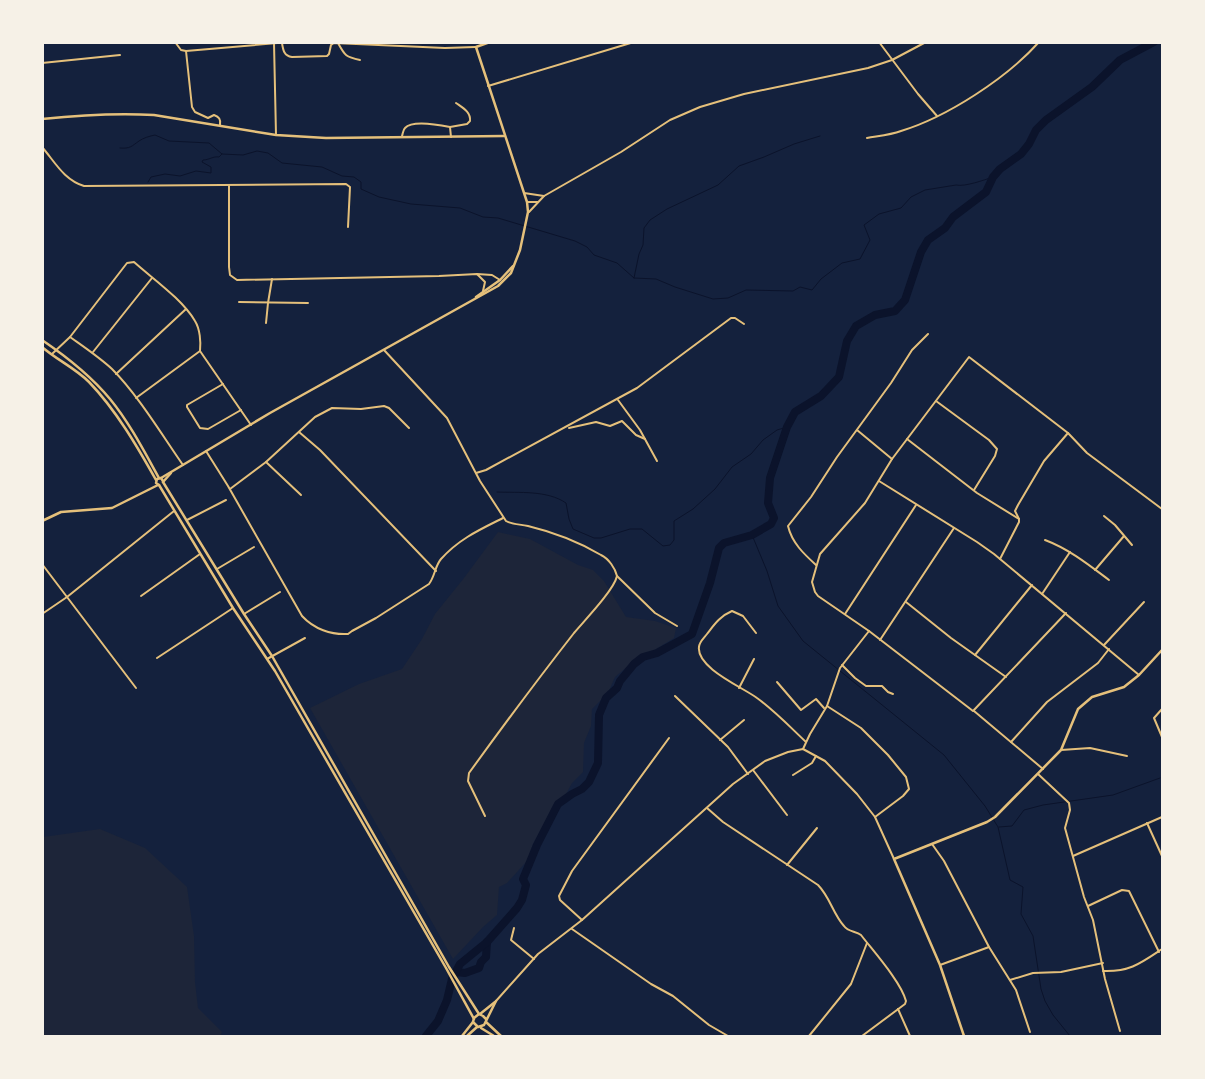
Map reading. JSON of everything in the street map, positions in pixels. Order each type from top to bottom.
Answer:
[{"type":"street","points":[[175,42],[182,50],[186,51],[289,42]]},
{"type":"street","points":[[204,42],[205,48]]},
{"type":"street","points":[[282,43],[284,54],[292,58],[327,56],[331,44],[344,42],[445,48],[476,47],[490,42]]},
{"type":"street","points":[[488,86],[634,42]]},
{"type":"street","points":[[878,42],[937,116]]},
{"type":"street","points":[[528,212],[544,196],[621,152],[670,120],[700,107],[744,94],[842,74],[892,60],[926,42]]},
{"type":"street","points":[[866,138],[901,131],[937,116],[994,82],[1016,65],[1039,42]]},
{"type":"street","points":[[274,43],[276,135]]},
{"type":"street","points":[[338,43],[344,54],[360,60]]},
{"type":"street","points":[[42,521],[61,512],[112,508],[130,500],[206,451],[483,295],[505,280],[511,273],[520,250],[528,212],[527,202],[476,47]]},
{"type":"street","points":[[186,51],[192,107],[196,112],[208,118]]},
{"type":"street","points":[[42,64],[120,55]]},
{"type":"street","points":[[402,136],[405,128],[411,124],[438,124],[450,128],[467,124],[470,121],[468,112],[456,103]]},
{"type":"street","points":[[42,119],[96,115],[154,115],[276,135],[326,138],[504,136]]},
{"type":"street","points":[[208,118],[214,115],[218,117],[220,125]]},
{"type":"street","points":[[208,118],[208,123]]},
{"type":"street","points":[[450,128],[451,137]]},
{"type":"street","points":[[42,147],[68,179],[84,186],[349,185],[348,227]]},
{"type":"street","points":[[229,186],[229,267],[230,274],[237,280],[477,274],[492,276],[500,280]]},
{"type":"street","points":[[524,194],[544,196]]},
{"type":"street","points":[[527,202],[538,202]]},
{"type":"street","points":[[52,354],[70,337],[128,263],[134,262],[186,309],[196,322],[201,344],[200,351],[251,425]]},
{"type":"street","points":[[475,298],[500,280],[514,265]]},
{"type":"street","points":[[477,274],[485,282],[483,291]]},
{"type":"street","points":[[92,352],[152,278]]},
{"type":"street","points":[[266,323],[272,279]]},
{"type":"street","points":[[239,302],[308,303]]},
{"type":"street","points":[[116,374],[186,309]]},
{"type":"street","points":[[476,473],[486,470],[618,400],[713,334],[728,320],[735,318],[744,324]]},
{"type":"street","points":[[816,565],[793,540],[788,526],[811,496],[912,350],[928,334]]},
{"type":"street","points":[[70,337],[92,352],[116,374],[136,398],[183,466]]},
{"type":"street","points":[[42,340],[91,378],[127,422],[174,511],[233,608],[267,659],[448,968],[480,1014],[501,1036]]},
{"type":"street","points":[[42,347],[88,381],[106,402],[158,481],[163,482],[272,656],[448,968],[474,1024],[494,1036]]},
{"type":"street","points":[[384,350],[447,418],[476,473],[503,518],[511,524],[527,525],[585,546],[601,555],[609,561],[617,576],[655,613],[677,626]]},
{"type":"street","points":[[136,398],[200,351]]},
{"type":"street","points":[[1043,770],[973,711],[815,592],[812,582],[820,554],[864,503],[892,459],[967,358],[971,357],[1025,402],[1068,433],[1087,454],[1162,509]]},
{"type":"street","points":[[223,384],[187,405],[200,428],[208,429],[241,410]]},
{"type":"street","points":[[618,400],[657,460]]},
{"type":"street","points":[[936,401],[989,440],[997,449],[996,456],[973,490]]},
{"type":"street","points":[[230,489],[266,462],[315,417],[332,408],[360,410],[384,406],[394,412],[409,428]]},
{"type":"street","points":[[565,428],[596,422],[610,426],[622,421],[636,435],[645,439]]},
{"type":"street","points":[[857,430],[892,459]]},
{"type":"street","points":[[299,432],[320,450],[436,571]]},
{"type":"street","points":[[1019,518],[1015,511],[1018,504],[1044,461],[1068,433]]},
{"type":"street","points":[[907,439],[973,490],[1019,518]]},
{"type":"street","points":[[206,451],[230,489],[302,616],[323,631],[334,634],[348,634],[429,584],[440,560],[467,536],[503,518]]},
{"type":"street","points":[[266,462],[300,495]]},
{"type":"street","points":[[163,482],[172,472]]},
{"type":"street","points":[[158,481],[163,482]]},
{"type":"street","points":[[878,481],[977,542],[1000,559],[1139,675]]},
{"type":"street","points":[[187,520],[226,500]]},
{"type":"street","points":[[845,615],[916,505]]},
{"type":"street","points":[[42,614],[174,511]]},
{"type":"street","points":[[1104,516],[1132,545]]},
{"type":"street","points":[[1000,559],[1011,539],[1019,518]]},
{"type":"street","points":[[880,640],[954,528]]},
{"type":"street","points":[[1095,570],[1124,536]]},
{"type":"street","points":[[1045,540],[1070,552],[1109,580]]},
{"type":"street","points":[[217,569],[254,547]]},
{"type":"street","points":[[1042,594],[1070,552]]},
{"type":"street","points":[[141,596],[200,554]]},
{"type":"street","points":[[42,564],[136,688]]},
{"type":"street","points":[[485,816],[468,781],[469,773],[546,669],[614,586],[617,576]]},
{"type":"street","points":[[975,655],[1032,585]]},
{"type":"street","points":[[244,614],[280,592]]},
{"type":"street","points":[[906,602],[1006,677]]},
{"type":"street","points":[[1104,645],[1144,602]]},
{"type":"street","points":[[157,658],[233,608]]},
{"type":"street","points":[[756,633],[744,616],[732,611],[720,618],[700,644],[698,650],[705,661],[726,681],[760,701],[806,742]]},
{"type":"street","points":[[973,711],[1066,614]]},
{"type":"street","points":[[802,749],[824,708],[827,706],[842,665],[869,631]]},
{"type":"street","points":[[267,659],[305,638]]},
{"type":"street","points":[[1011,742],[1046,702],[1098,664],[1110,650]]},
{"type":"street","points":[[894,859],[987,822],[997,815],[1061,750],[1078,709],[1092,697],[1124,687],[1139,675],[1162,650]]},
{"type":"street","points":[[739,688],[754,659]]},
{"type":"street","points":[[842,665],[866,686],[882,686],[893,694]]},
{"type":"street","points":[[777,682],[801,710],[816,699],[824,708]]},
{"type":"street","points":[[675,696],[728,747],[748,774]]},
{"type":"street","points":[[827,706],[861,728],[906,776],[909,789],[903,796],[875,817]]},
{"type":"street","points":[[1162,709],[1154,718],[1162,737]]},
{"type":"street","points":[[720,740],[744,720]]},
{"type":"street","points":[[582,920],[560,900],[559,896],[572,871],[669,738]]},
{"type":"street","points":[[1061,750],[1090,748],[1127,756]]},
{"type":"street","points":[[462,1036],[471,1026],[473,1020],[496,1002],[534,960],[582,920],[733,784],[765,761],[802,749],[825,761],[845,781],[875,817],[940,966],[964,1036]]},
{"type":"street","points":[[792,775],[810,764],[816,756]]},
{"type":"street","points":[[753,770],[787,815]]},
{"type":"street","points":[[1038,774],[1069,803],[1070,810],[1065,828],[1088,906],[1120,1031]]},
{"type":"street","points":[[707,808],[722,822],[818,885],[827,896],[842,924],[847,929],[859,933],[889,972],[906,999],[905,1004],[862,1036]]},
{"type":"street","points":[[1073,856],[1162,817]]},
{"type":"street","points":[[1147,823],[1162,856]]},
{"type":"street","points":[[787,865],[817,828]]},
{"type":"street","points":[[931,843],[954,878],[989,947],[1010,980],[1019,998],[1030,1032]]},
{"type":"street","points":[[1088,906],[1122,890],[1129,891],[1158,952]]},
{"type":"street","points":[[514,928],[511,940],[534,960]]},
{"type":"street","points":[[571,928],[612,958],[673,996],[709,1025],[728,1036]]},
{"type":"street","points":[[808,1036],[851,984],[867,943]]},
{"type":"street","points":[[940,966],[989,947]]},
{"type":"street","points":[[1104,971],[1118,972],[1129,969],[1142,963],[1162,949]]},
{"type":"street","points":[[1010,980],[1033,973],[1060,972],[1102,963]]},
{"type":"street","points":[[468,1036],[484,1025],[496,1002]]},
{"type":"street","points":[[898,1009],[910,1036]]},
{"type":"shaded area","points":[[498,532],[530,539],[578,565],[593,570],[604,581],[626,617],[655,621],[676,628],[674,638],[627,667],[615,677],[608,693],[592,709],[591,726],[584,743],[583,772],[572,783],[563,800],[547,819],[533,844],[527,861],[507,883],[499,887],[497,915],[453,959],[310,708],[359,684],[402,669],[422,639],[435,614]]},
{"type":"shaded area","points":[[100,829],[145,848],[187,887],[194,936],[195,982],[198,1008],[222,1032],[220,1036],[43,1036],[43,837]]},
{"type":"waterway","points":[[426,1036],[438,1021],[447,1000],[452,979],[460,964],[487,942],[522,900],[526,885],[523,879],[537,845],[558,804],[582,789],[589,782],[598,763],[599,715],[606,698],[617,688],[620,681],[634,664],[643,657],[657,653],[692,634],[710,583],[719,548],[724,543],[752,535],[771,524],[774,518],[768,503],[770,478],[787,427],[795,412],[821,396],[839,377],[847,341],[856,326],[875,315],[895,311],[905,300],[921,252],[928,240],[945,228],[953,217],[986,192],[993,177],[1000,169],[1021,154],[1036,130],[1046,120],[1092,87],[1120,60],[1154,42]]},
{"type":"waterway","points":[[120,148],[129,148],[142,139],[155,135],[169,141],[209,143],[222,154],[243,155],[257,151],[268,153],[282,163],[322,167],[342,176],[354,177],[361,182],[361,189],[379,197],[411,204],[460,208],[483,217],[498,218],[575,241],[587,247],[594,255],[617,263],[634,278],[656,279],[713,299],[728,298],[746,290],[793,291],[800,287],[812,290],[821,279],[842,263],[860,259],[870,240],[864,225],[879,214],[901,208],[911,197],[925,190],[969,184],[993,177]]},
{"type":"waterway","points":[[634,278],[643,245],[644,228],[650,220],[667,209],[718,185],[739,166],[794,144],[820,136]]},
{"type":"waterway","points":[[148,182],[151,177],[165,174],[180,176],[196,171],[211,173],[211,167],[202,162],[203,160],[219,157],[222,154]]},
{"type":"waterway","points":[[497,492],[542,494],[558,499],[566,503],[573,529],[594,538],[601,538],[630,529],[642,529],[663,546],[670,545],[674,540],[674,521],[693,509],[715,489],[732,467],[751,454],[763,440],[777,430],[787,427]]},
{"type":"waterway","points":[[752,535],[767,571],[778,606],[803,641],[944,755],[985,806],[998,827],[1010,880],[1023,887],[1021,914],[1033,936],[1041,989],[1045,1001],[1053,1015],[1070,1036]]},
{"type":"waterway","points":[[999,827],[1012,826],[1024,810],[1043,805],[1113,795],[1160,778]]},
{"type":"waterway","points":[[456,972],[465,973],[479,968],[481,962],[486,957],[487,942]]}]
